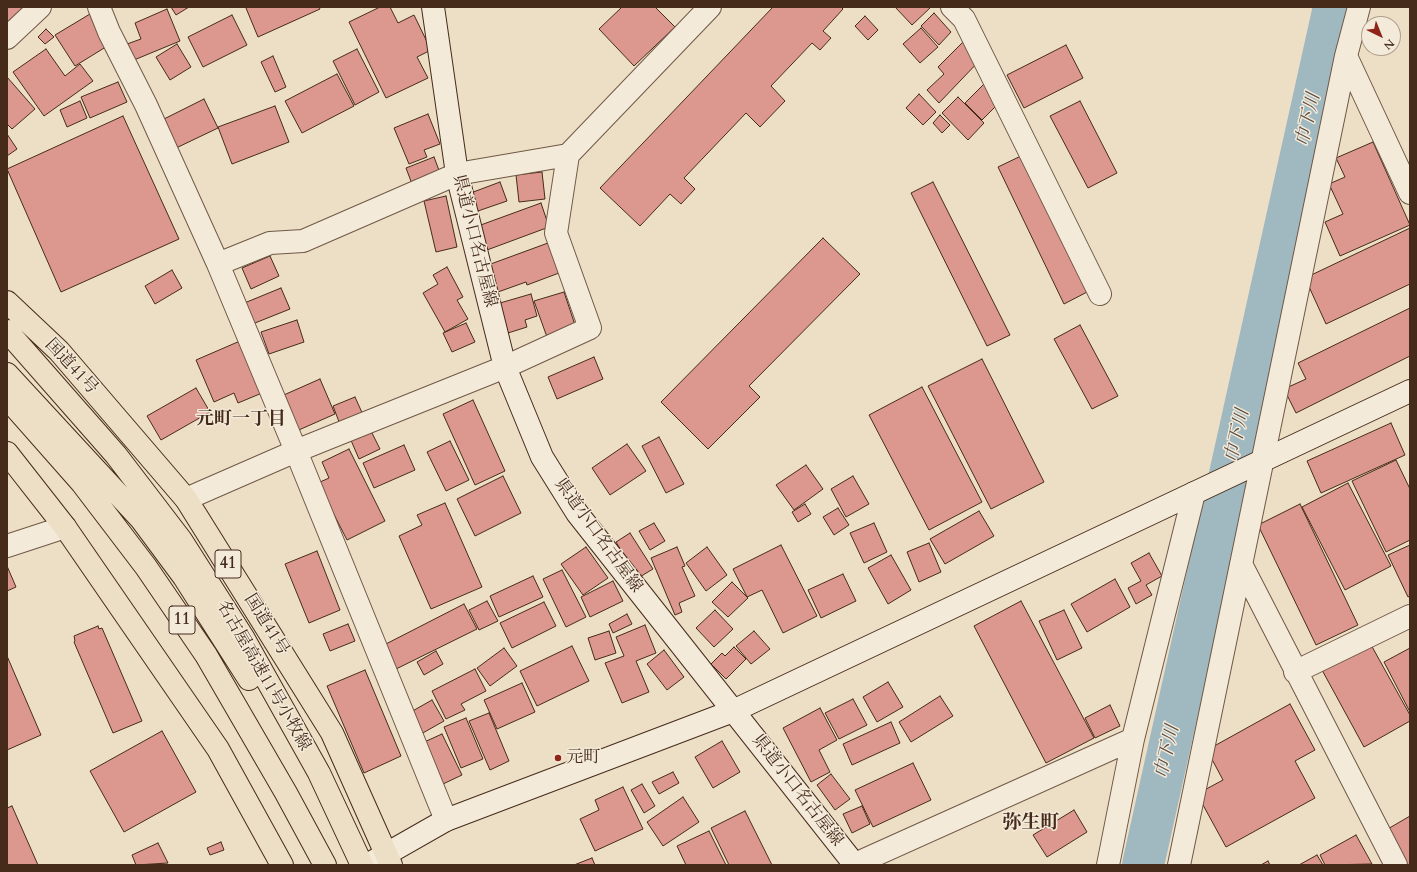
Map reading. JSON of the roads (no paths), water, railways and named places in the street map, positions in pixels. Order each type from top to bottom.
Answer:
[{"type":"highway","name":"国道41号","points":[[7,302],[59,351],[186,499],[332,733],[389,860]]},
{"type":"highway","name":"名古屋高速11号小牧線","points":[[7,331],[116,455],[181,540],[244,639],[319,772],[362,865]]},
{"type":"highway","points":[[7,374],[141,519],[184,577],[240,662],[306,779],[351,865]]},
{"type":"highway","name":"11","points":[[7,398],[82,483],[146,567],[206,655],[286,793],[324,865]]},
{"type":"highway","points":[[7,453],[65,527],[218,749],[282,865]]},
{"type":"street","points":[[7,38],[40,7]]},
{"type":"street","points":[[99,7],[109,32],[146,105],[218,264],[296,451],[446,820]]},
{"type":"street","name":"県道小口名古屋線","points":[[433,7],[457,174],[505,368],[542,457],[577,513],[854,865]]},
{"type":"street","points":[[186,499],[296,451],[505,368],[590,328],[556,233],[568,155],[710,7]]},
{"type":"street","points":[[952,7],[964,19],[1100,294]]},
{"type":"street","points":[[1179,865],[1346,56],[1359,7]]},
{"type":"street","points":[[1346,56],[1410,193]]},
{"type":"street","points":[[218,264],[270,243],[302,241],[457,174],[568,155]]},
{"type":"street","points":[[367,865],[389,860],[446,820],[733,711],[1410,391]]},
{"type":"street","points":[[1108,865],[1133,739],[1194,493]]},
{"type":"street","points":[[7,546],[65,527]]},
{"type":"street","points":[[1241,564],[1295,672],[1396,865]]},
{"type":"street","points":[[1295,672],[1410,616]]},
{"type":"street","points":[[854,865],[1133,739]]},
{"type":"waterway","name":"巾下川","points":[[1143,865],[1334,7]]},
{"type":"place","name":"元町","points":[[558,758]]},
{"type":"district","name":"元町一丁目","points":[[241,420]]},
{"type":"district","name":"弥生町","points":[[1031,824]]}]
